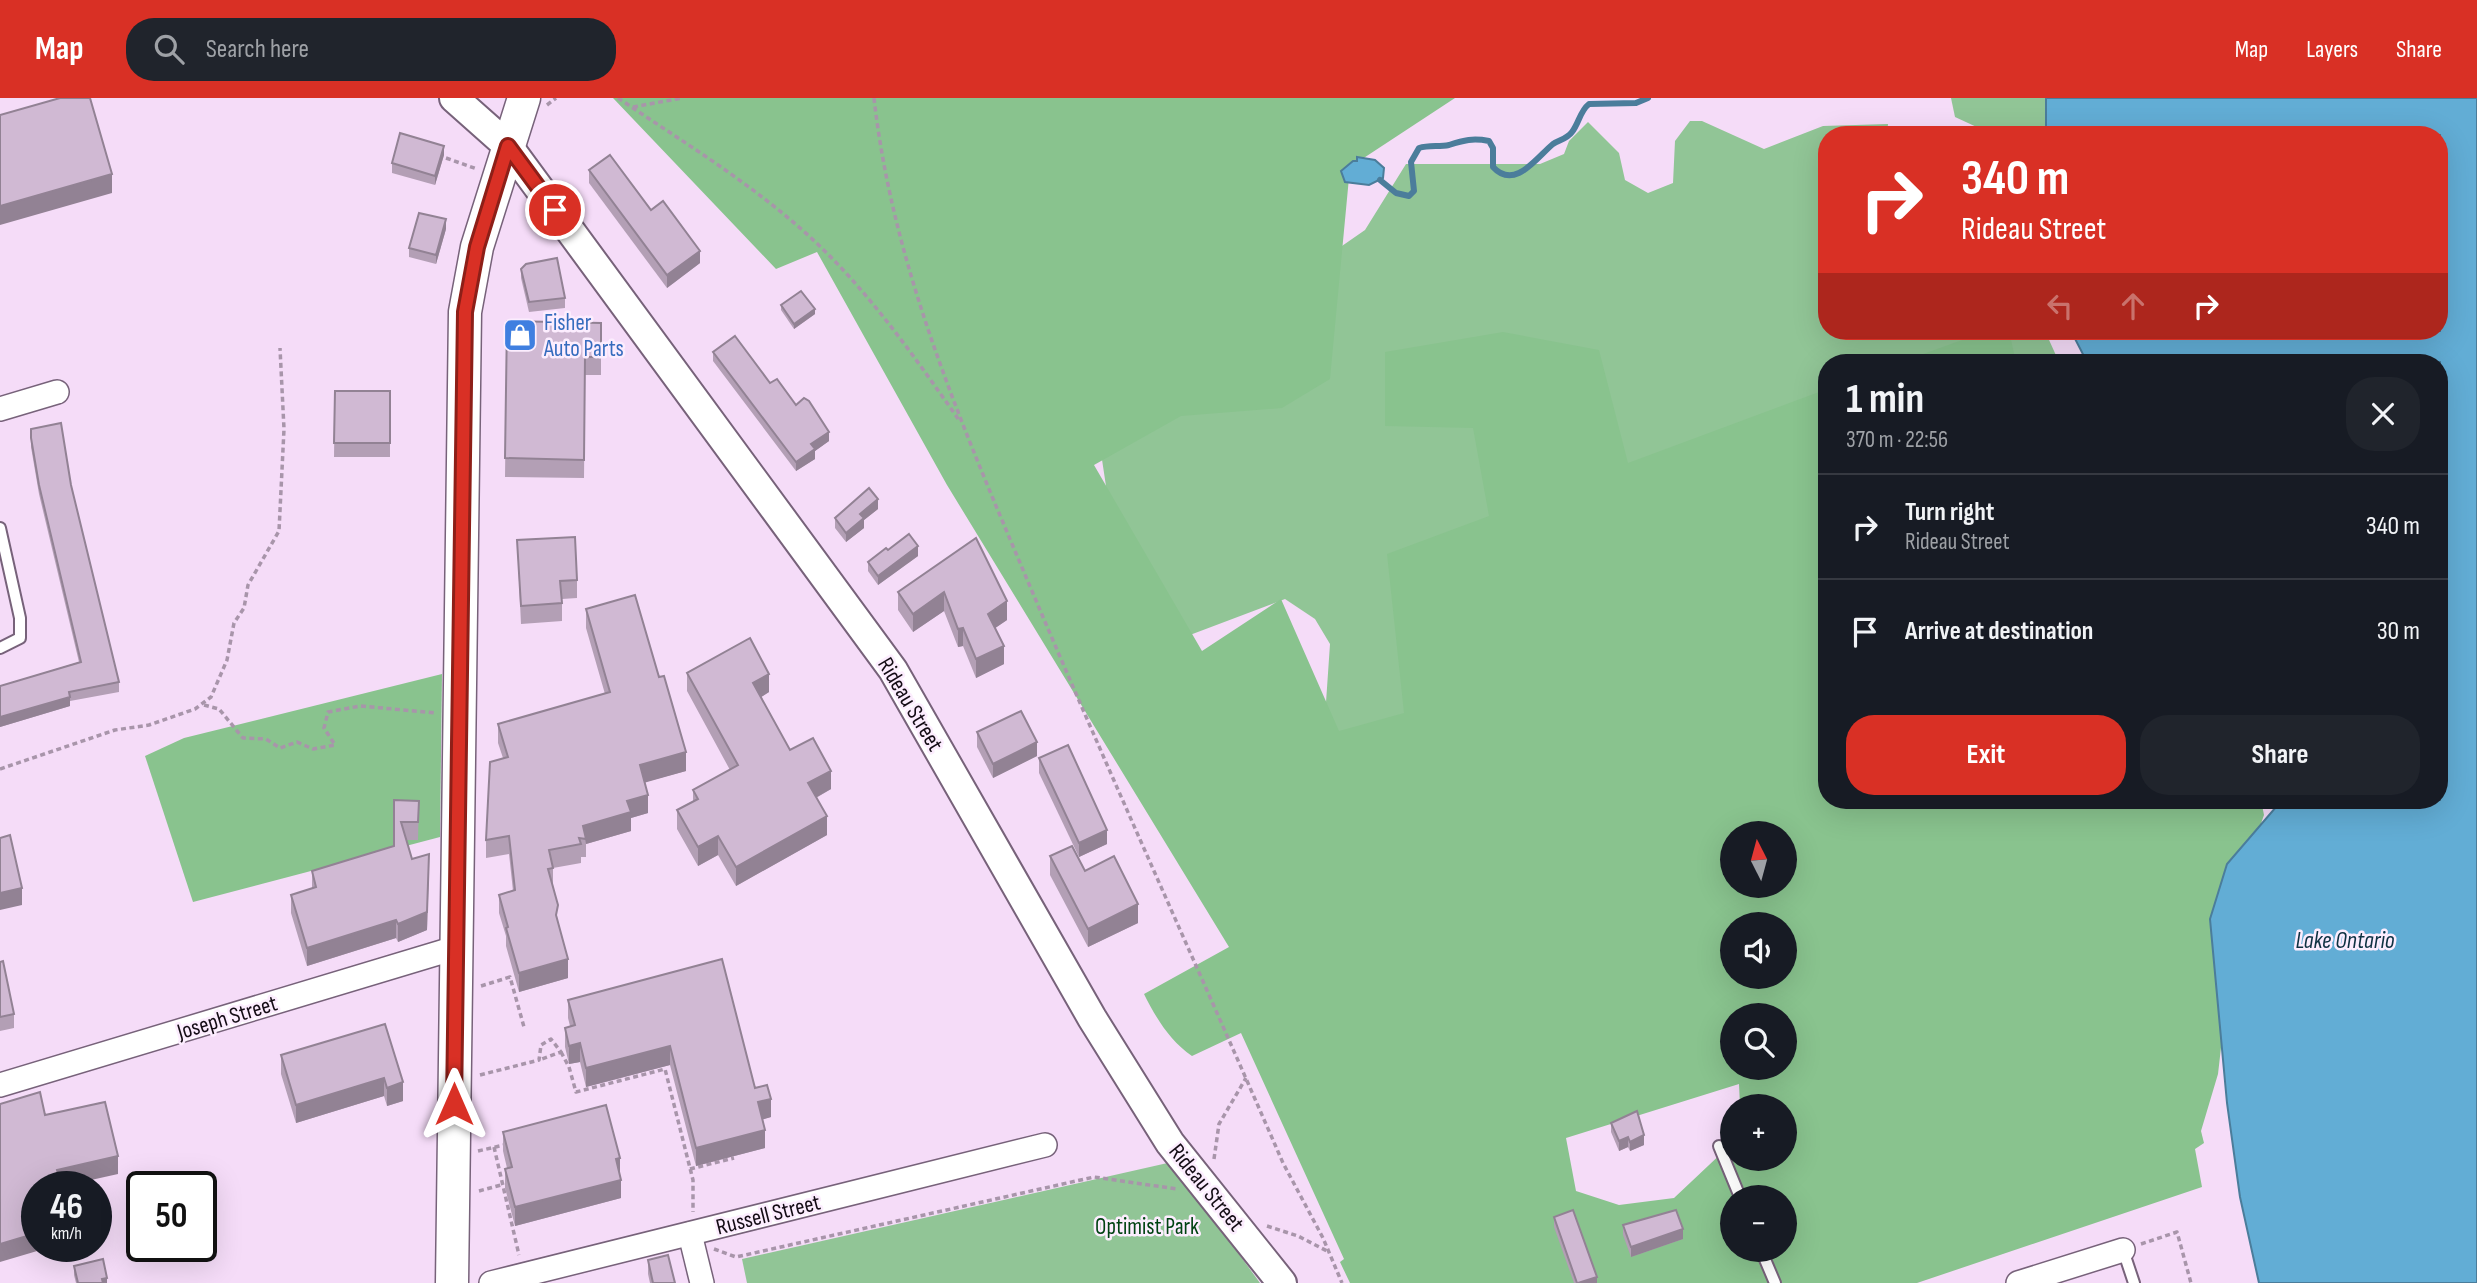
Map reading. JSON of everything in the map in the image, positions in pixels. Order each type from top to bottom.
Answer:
[{"type":"main road","points":[[452,1283],[465,312],[477,247],[524,98]]},
{"type":"street","name":"Rideau Street","points":[[454,98],[508,146],[893,670],[1092,1018],[1170,1143],[1282,1283]]},
{"type":"street","points":[[0,409],[57,392]]},
{"type":"street","name":"Joseph Street","points":[[0,1085],[455,948]]},
{"type":"street","name":"Russell Street","points":[[491,1283],[1045,1145]]},
{"type":"street","points":[[693,1233],[702,1283]]},
{"type":"street","points":[[2018,1283],[2123,1250]]},
{"type":"lane","points":[[0,528],[20,618],[20,638],[0,648]]},
{"type":"lane","points":[[1719,1146],[1735,1185]]},
{"type":"lane","points":[[2123,1250],[2134,1283]]},
{"type":"lane","points":[[1767,1262],[1775,1283]]},
{"type":"path","points":[[618,98],[697,148],[801,229],[869,298],[962,425]]},
{"type":"path","points":[[631,107],[682,98]]},
{"type":"path","points":[[874,98],[881,163],[918,297],[962,425],[1056,648],[1283,1163],[1342,1283]]},
{"type":"path","points":[[446,159],[478,169]]},
{"type":"path","points":[[204,705],[227,660],[231,632],[244,608],[248,585],[279,531],[284,429],[280,348]]},
{"type":"path","points":[[0,769],[115,730],[149,725],[204,705],[219,709],[243,738],[266,740],[279,748],[297,742],[313,749],[335,745],[324,728],[328,712],[360,706],[459,713]]},
{"type":"path","points":[[455,993],[510,977],[524,1027]]},
{"type":"path","points":[[539,1060],[541,1045],[551,1039],[569,1067],[576,1092],[665,1069],[690,1169],[693,1233],[721,1254],[736,1257],[1094,1177],[1183,1189]]},
{"type":"path","points":[[455,1082],[561,1052]]},
{"type":"path","points":[[1213,1165],[1219,1124],[1246,1077]]},
{"type":"path","points":[[454,1158],[507,1144]]},
{"type":"path","points":[[494,1147],[524,1275]]},
{"type":"path","points":[[690,1169],[734,1158]]},
{"type":"path","points":[[1266,1226],[1298,1236],[1329,1252]]},
{"type":"path","points":[[2123,1250],[2177,1232],[2191,1283]]},
{"type":"green space","points":[[613,98],[1455,98],[1350,167],[1330,379],[1282,408],[1181,416],[1094,465],[1202,651],[1281,599],[1339,731],[1404,713],[1387,554],[1489,516],[1473,428],[1385,426],[1385,352],[1503,332],[1599,350],[1628,463],[1818,392],[1818,809],[2263,809],[2264,815],[2222,935],[2226,1004],[2218,1074],[2201,1131],[2204,1143],[2195,1149],[2202,1187],[1917,1283],[1350,1283],[1340,1262],[1344,1259],[1241,1033],[1192,1056],[1177,1043],[1153,1012],[1144,994],[1229,947],[947,485],[817,252],[776,269]],"holes":[[[1739,1084],[1739,1094],[1797,1094],[1797,1171],[1720,1171],[1720,1155],[1674,1198],[1619,1205],[1576,1191],[1566,1138]]]},
{"type":"green space","points":[[1951,98],[2046,98],[2046,126],[1974,126],[1955,117]]},
{"type":"green space","points":[[1690,121],[1702,121],[1764,149],[1818,128],[1818,340],[2049,340],[2055,354],[1818,354],[1818,539],[1346,815],[1325,717],[1330,644],[1315,619],[1285,599],[1174,641],[1109,506],[1090,380],[1303,273],[1365,230],[1406,164],[1540,164],[1564,154],[1569,141],[1588,122],[1619,153],[1625,180],[1648,193],[1673,183],[1675,141]]},
{"type":"green space","points":[[1888,124],[1888,126],[1823,126]]},
{"type":"green space","points":[[1962,340],[2011,340],[2014,354],[1923,354]]},
{"type":"green space","points":[[442,674],[440,837],[193,902],[145,756],[184,738]]},
{"type":"green space","name":"Optimist Park","points":[[1172,1162],[1260,1283],[747,1283],[742,1259]]},
{"type":"water","name":"Lake Ontario","points":[[2046,98],[2477,98],[2477,1283],[2259,1283],[2240,1197],[2227,1103],[2210,919],[2227,864],[2274,809],[2448,809],[2448,354],[2083,354],[2076,340],[2448,340],[2448,126],[2046,126]]},
{"type":"water","points":[[1357,157],[1375,160],[1384,168],[1383,178],[1369,185],[1345,182],[1341,171],[1353,161],[1357,161]]},
{"type":"building","points":[[60,98],[90,98],[112,174],[0,206],[0,115]]},
{"type":"building","points":[[400,133],[444,146],[435,176],[392,163]]},
{"type":"building","points":[[610,155],[651,210],[663,201],[700,251],[667,275],[589,170]]},
{"type":"building","points":[[419,213],[446,219],[436,255],[409,248]]},
{"type":"building","points":[[557,258],[565,298],[529,302],[521,269],[526,264]]},
{"type":"building","points":[[801,291],[815,309],[794,324],[781,305]]},
{"type":"building","points":[[507,321],[601,323],[601,357],[585,357],[584,460],[505,458]]},
{"type":"building","points":[[735,336],[770,383],[777,379],[796,405],[804,398],[809,401],[829,432],[811,444],[815,449],[796,462],[713,352]]},
{"type":"building","points":[[335,391],[390,391],[390,443],[334,443]]},
{"type":"building","points":[[61,423],[71,485],[119,682],[69,692],[70,697],[0,717],[0,686],[81,662],[39,485],[31,438],[31,429]]},
{"type":"building","points":[[869,488],[878,499],[860,514],[864,518],[846,533],[835,518]]},
{"type":"building","points":[[909,534],[918,546],[878,576],[868,562]]},
{"type":"building","points":[[575,537],[577,580],[560,581],[562,603],[521,606],[517,540]]},
{"type":"building","points":[[976,538],[1007,601],[988,614],[1004,646],[976,659],[963,628],[958,629],[944,592],[913,614],[898,592]]},
{"type":"building","points":[[635,595],[659,677],[664,676],[686,752],[640,765],[648,795],[627,801],[631,812],[583,826],[586,839],[579,838],[581,844],[549,850],[553,868],[548,869],[558,905],[556,915],[568,959],[519,973],[499,895],[515,890],[509,836],[486,840],[490,762],[508,757],[498,724],[610,692],[586,609]]},
{"type":"building","points":[[750,638],[769,674],[753,683],[790,750],[813,738],[831,771],[808,783],[827,816],[736,867],[718,836],[698,847],[677,810],[698,799],[693,790],[738,765],[687,673]]},
{"type":"building","points":[[1021,711],[1037,742],[993,764],[977,732]]},
{"type":"building","points":[[1068,745],[1107,830],[1079,843],[1039,758]]},
{"type":"building","points":[[394,800],[419,801],[418,822],[401,822],[412,859],[429,854],[427,912],[398,924],[396,920],[307,948],[291,895],[316,887],[312,871],[394,846]]},
{"type":"building","points":[[10,835],[22,888],[0,893],[0,838]]},
{"type":"building","points":[[1072,846],[1085,871],[1114,856],[1138,904],[1088,929],[1050,856]]},
{"type":"building","points":[[722,959],[755,1088],[767,1085],[771,1099],[758,1102],[765,1130],[696,1148],[670,1046],[586,1068],[580,1043],[569,1046],[565,1028],[575,1025],[568,1000]]},
{"type":"building","points":[[3,961],[14,1014],[0,1017],[0,962]]},
{"type":"building","points":[[385,1024],[403,1082],[387,1088],[384,1078],[296,1105],[281,1055]]},
{"type":"building","points":[[40,1092],[45,1115],[105,1102],[118,1156],[57,1171],[21,1171],[21,1238],[0,1244],[0,1104]]},
{"type":"building","points":[[606,1105],[620,1158],[616,1159],[621,1180],[515,1207],[505,1169],[512,1167],[503,1132]]},
{"type":"building","points":[[1637,1111],[1644,1135],[1630,1142],[1628,1137],[1619,1141],[1611,1123]]},
{"type":"building","points":[[1573,1210],[1597,1277],[1578,1283],[1554,1217]]},
{"type":"building","points":[[1676,1210],[1683,1229],[1631,1247],[1623,1225]]},
{"type":"building","points":[[668,1255],[675,1283],[653,1283],[648,1260]]},
{"type":"building","points":[[104,1262],[107,1278],[102,1279],[103,1283],[78,1283],[74,1266]]},
{"type":"waterway","points":[[1380,180],[1396,193],[1409,196],[1414,191],[1411,162],[1419,148],[1473,140],[1489,141],[1493,148],[1493,167],[1501,173],[1517,174],[1553,144],[1570,134],[1589,104],[1636,103],[1648,98]]},
{"type":"place","name":"Fisher Auto Parts","points":[[520,335]]},
{"type":"route","points":[[454,1104],[465,312],[477,247],[508,146],[555,210]]}]
